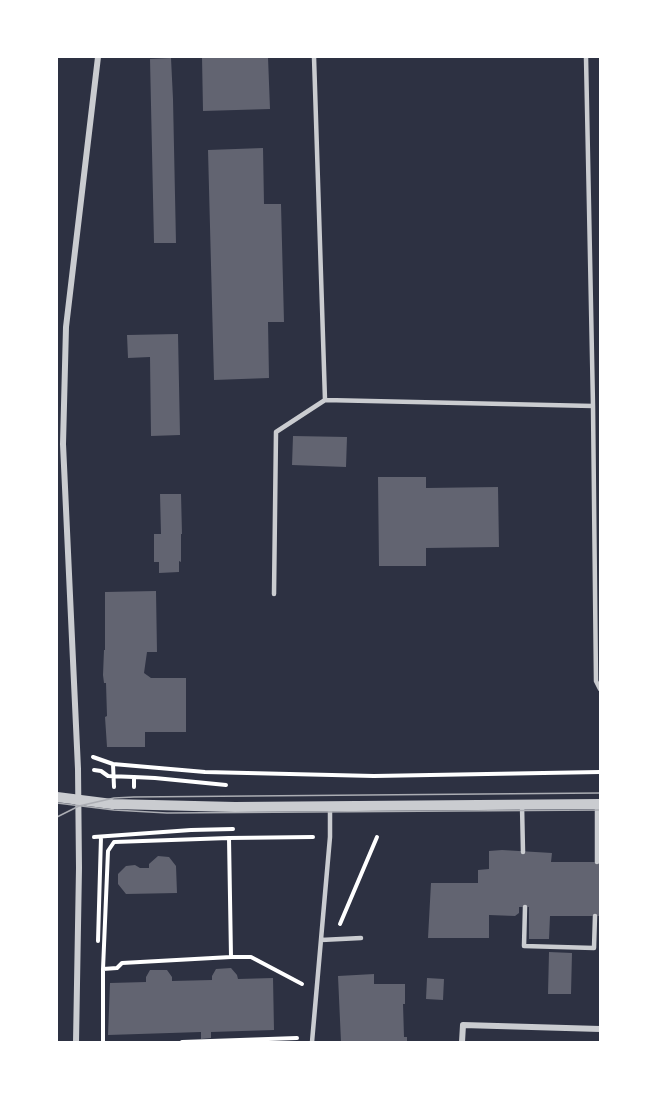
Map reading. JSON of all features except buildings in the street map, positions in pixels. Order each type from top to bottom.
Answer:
[{"type":"street","points":[[76,1042],[79,868],[77,734],[63,444],[66,327],[98,57]]},
{"type":"street","points":[[57,797],[112,804],[245,807],[598,804]]},
{"type":"street","points":[[462,1042],[463,1025],[600,1029]]},
{"type":"lane","points":[[314,57],[325,400]]},
{"type":"lane","points":[[586,57],[596,681],[600,689]]},
{"type":"lane","points":[[274,594],[276,432],[325,400],[593,406]]},
{"type":"lane","points":[[597,862],[598,804]]},
{"type":"lane","points":[[522,805],[523,852]]},
{"type":"lane","points":[[313,1039],[330,837],[330,806]]},
{"type":"lane","points":[[525,907],[524,946],[594,948],[596,916]]},
{"type":"lane","points":[[321,940],[361,938]]},
{"type":"path","points":[[92,757],[113,764],[205,772],[363,776],[600,772]]},
{"type":"path","points":[[113,764],[114,787]]},
{"type":"path","points":[[94,770],[101,771],[108,776],[155,778]]},
{"type":"path","points":[[134,777],[134,788]]},
{"type":"path","points":[[103,1042],[103,969],[108,851],[114,842],[114,825]]},
{"type":"path","points":[[134,828],[134,834]]},
{"type":"path","points":[[97,947],[100,837],[237,829]]},
{"type":"path","points":[[114,842],[313,837]]},
{"type":"path","points":[[334,939],[377,837]]},
{"type":"path","points":[[229,838],[231,957]]},
{"type":"path","points":[[98,852],[108,851]]},
{"type":"path","points":[[103,969],[117,968],[122,963],[251,957],[317,992]]},
{"type":"path","points":[[182,1042],[313,1039]]},
{"type":"tram line","points":[[57,817],[79,806],[114,798],[134,797],[600,793]]},
{"type":"tram line","points":[[57,803],[114,810],[167,813],[600,810]]}]
